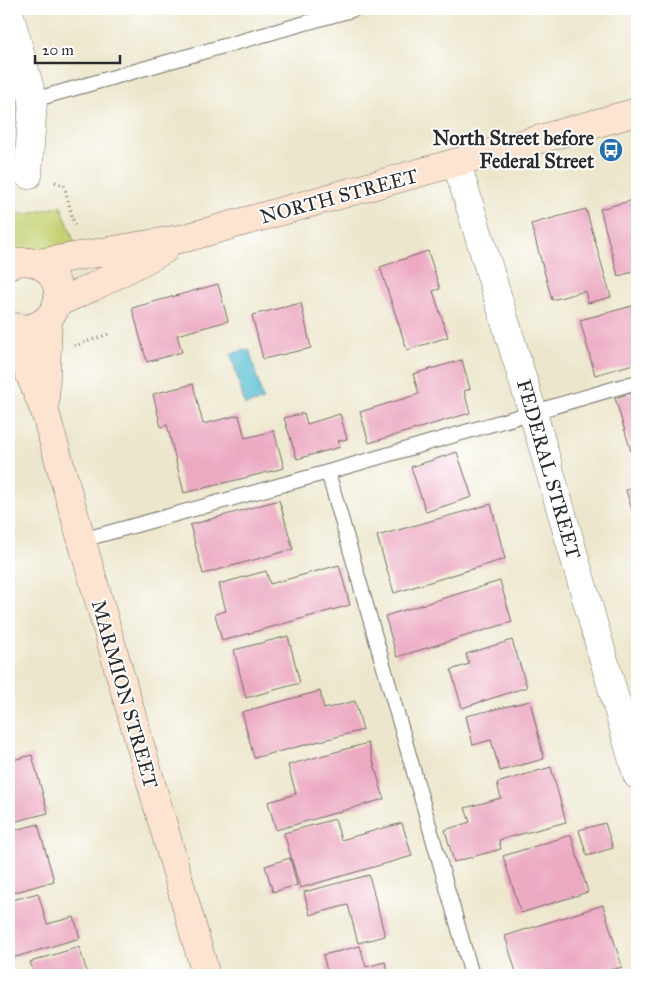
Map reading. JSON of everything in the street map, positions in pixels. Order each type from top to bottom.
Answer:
[{"type":"street","points":[[9,12],[33,100],[28,175]]},
{"type":"street","name":"NORTH STREET","points":[[9,265],[26,261],[37,263],[185,238],[457,164],[637,112]]},
{"type":"street","name":"FEDERAL STREET","points":[[457,164],[533,413],[637,775]]},
{"type":"street","name":"NORTH STREET","points":[[13,327],[28,328],[39,325],[53,311],[185,238]]},
{"type":"street","name":"MARMION STREET","points":[[37,263],[52,275],[58,293],[53,311],[45,412]]},
{"type":"street","name":"MARMION STREET","points":[[13,327],[22,356],[45,412],[206,975]]},
{"type":"lane","points":[[33,100],[355,9]]},
{"type":"lane","points":[[82,540],[328,472],[637,382]]},
{"type":"lane","points":[[328,472],[472,975]]},
{"type":"path","points":[[28,175],[64,185],[77,232]]},
{"type":"green space","points":[[9,69],[22,116],[9,135]]},
{"type":"green space","points":[[61,206],[75,244],[9,263],[9,210],[25,215]]},
{"type":"water","points":[[249,349],[263,400],[245,405],[231,354]]},
{"type":"building","points":[[637,199],[637,271],[618,276],[600,209]]},
{"type":"building","points":[[586,209],[611,297],[588,303],[585,291],[552,300],[531,224]]},
{"type":"building","points":[[428,251],[440,289],[433,291],[448,337],[407,350],[380,267]]},
{"type":"building","points":[[218,284],[228,321],[177,335],[182,352],[147,362],[132,308]]},
{"type":"building","points":[[301,303],[311,348],[263,359],[252,315]]},
{"type":"building","points":[[632,306],[635,317],[637,316],[637,363],[595,375],[580,320]]},
{"type":"building","points":[[462,360],[470,389],[464,391],[470,413],[369,443],[360,412],[419,394],[413,374]]},
{"type":"building","points":[[193,384],[203,424],[239,415],[245,438],[274,431],[284,468],[184,493],[167,425],[161,427],[153,394]]},
{"type":"building","points":[[637,391],[637,457],[633,458],[615,398]]},
{"type":"building","points":[[304,413],[307,424],[340,414],[347,439],[338,441],[340,447],[297,459],[284,418]]},
{"type":"building","points":[[457,452],[472,497],[426,512],[411,467]]},
{"type":"building","points":[[637,487],[637,519],[635,520],[626,490]]},
{"type":"building","points":[[279,500],[293,549],[203,574],[190,525]]},
{"type":"building","points":[[491,504],[505,559],[394,593],[377,536]]},
{"type":"building","points":[[339,565],[350,605],[222,641],[215,614],[226,611],[219,584],[266,571],[270,584]]},
{"type":"building","points":[[500,581],[512,622],[397,657],[385,616]]},
{"type":"building","points":[[288,636],[300,683],[246,698],[234,650]]},
{"type":"building","points":[[512,640],[527,687],[462,708],[451,670],[469,664],[466,654]]},
{"type":"building","points":[[320,691],[324,709],[355,701],[363,730],[254,758],[242,712]]},
{"type":"building","points":[[530,701],[544,759],[500,771],[491,740],[473,745],[466,716]]},
{"type":"building","points":[[368,743],[384,799],[276,830],[268,802],[296,794],[288,765]]},
{"type":"building","points":[[32,755],[48,813],[9,823],[9,761]]},
{"type":"building","points":[[551,767],[566,822],[499,840],[501,849],[454,862],[445,830],[470,822],[465,808],[501,798],[497,783]]},
{"type":"building","points":[[335,819],[341,840],[402,823],[412,856],[300,888],[284,833]]},
{"type":"building","points":[[605,823],[613,848],[587,856],[579,830]]},
{"type":"building","points":[[38,824],[54,881],[9,894],[9,832]]},
{"type":"building","points":[[571,835],[588,892],[521,913],[503,856]]},
{"type":"building","points":[[290,858],[297,885],[273,892],[265,866]]},
{"type":"building","points":[[369,875],[385,936],[358,943],[348,905],[310,915],[304,892]]},
{"type":"building","points":[[38,893],[47,924],[74,917],[80,938],[9,959],[9,901]]},
{"type":"building","points":[[603,905],[622,967],[595,975],[536,975],[534,970],[517,975],[505,936]]},
{"type":"building","points":[[360,946],[366,967],[385,962],[389,975],[328,975],[323,955]]},
{"type":"building","points":[[79,947],[88,975],[35,975],[30,962]]},
{"type":"place","name":"North Street before Federal Street","points":[[611,150]]}]
